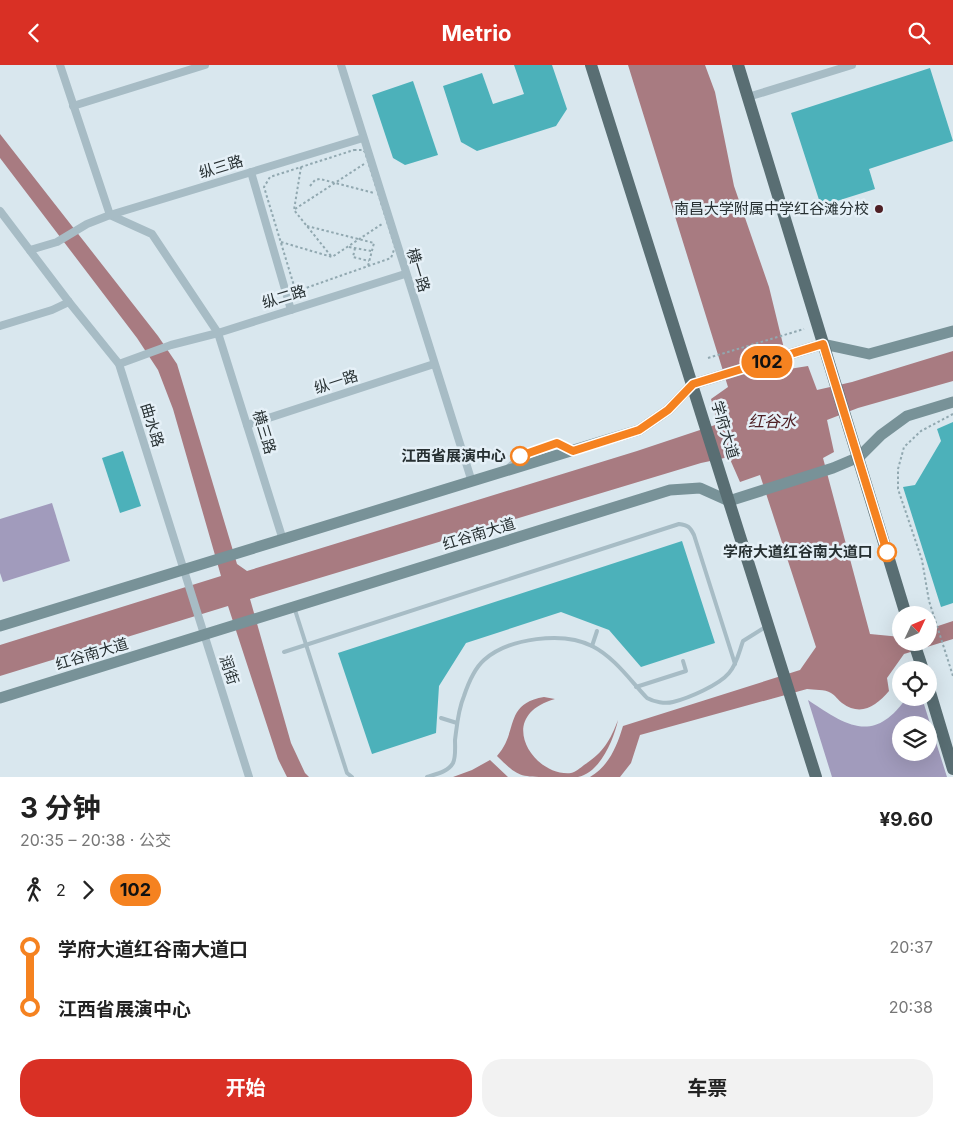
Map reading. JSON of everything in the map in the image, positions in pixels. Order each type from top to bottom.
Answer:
[{"type":"main road","name":"学府大道","points":[[591,65],[816,777]]},
{"type":"main road","points":[[738,65],[903,606]]},
{"type":"main road","points":[[1,626],[184,572],[639,430],[668,410],[693,384],[823,344],[869,354],[953,331]]},
{"type":"main road","points":[[729,501],[834,468],[859,457],[881,435],[907,416],[953,402]]},
{"type":"main road","name":"红谷南大道","points":[[0,698],[670,489],[700,488],[729,501]]},
{"type":"main road","points":[[934,706],[953,769]]},
{"type":"street","points":[[60,65],[110,215]]},
{"type":"street","points":[[73,106],[205,65]]},
{"type":"street","name":"横一路","points":[[341,65],[369,161],[472,482]]},
{"type":"street","points":[[748,97],[852,65]]},
{"type":"street","name":"纵三路","points":[[30,250],[57,242],[87,224],[110,215],[363,138]]},
{"type":"street","points":[[251,173],[291,310]]},
{"type":"street","name":"曲水路","points":[[0,211],[119,364],[184,572]]},
{"type":"street","name":"横三路","points":[[110,215],[152,234],[218,333],[283,540]]},
{"type":"street","name":"纵二路","points":[[119,364],[171,345],[218,333],[405,274]]},
{"type":"street","points":[[0,326],[52,310],[69,301]]},
{"type":"street","name":"纵一路","points":[[247,425],[434,364]]},
{"type":"street","name":"润街","points":[[184,572],[248,777]]},
{"type":"lane","points":[[284,652],[679,524],[687,525],[694,535],[735,664]]},
{"type":"lane","points":[[294,607],[347,773],[352,777]]},
{"type":"lane","points":[[427,777],[447,769],[454,761],[461,702],[475,673],[484,660],[495,653],[521,642],[547,637],[576,640],[592,646],[610,658],[646,698],[654,702],[673,702],[716,685],[729,674],[735,664],[743,641],[768,626]]},
{"type":"lane","points":[[592,646],[597,631]]},
{"type":"lane","points":[[636,687],[686,671],[683,661]]},
{"type":"lane","points":[[441,718],[457,723]]},
{"type":"path","points":[[354,150],[363,150],[369,161],[395,247],[391,258],[303,289],[296,289],[264,187],[270,177],[354,150]]},
{"type":"path","points":[[302,157],[294,210],[332,257]]},
{"type":"path","points":[[294,210],[369,161]]},
{"type":"path","points":[[310,186],[315,180],[320,179],[379,194]]},
{"type":"path","points":[[332,257],[388,220]]},
{"type":"path","points":[[306,225],[374,243],[368,266]]},
{"type":"path","points":[[281,242],[332,257]]},
{"type":"path","points":[[348,246],[372,251]]},
{"type":"path","points":[[355,248],[353,257],[369,261]]},
{"type":"path","points":[[708,359],[804,329]]},
{"type":"path","points":[[953,414],[927,426],[904,447],[898,469],[898,489],[922,560],[930,603],[953,675]]},
{"type":"shaded area","points":[[52,503],[70,561],[3,582],[0,573],[0,519]]},
{"type":"shaded area","points":[[808,700],[848,723],[871,726],[883,721],[900,706],[925,706],[928,716],[892,716],[892,761],[937,761],[937,745],[947,777],[832,777]]},
{"type":"water","name":"红谷水","points":[[628,65],[705,65],[715,92],[734,186],[769,287],[789,369],[808,366],[817,390],[852,382],[953,351],[953,381],[858,408],[827,420],[834,452],[823,458],[870,634],[892,636],[892,651],[914,651],[904,654],[899,661],[892,661],[892,671],[887,678],[889,691],[868,708],[856,709],[849,707],[829,692],[807,689],[640,735],[631,763],[620,777],[590,777],[602,767],[611,755],[623,726],[800,670],[816,647],[760,475],[740,482],[729,457],[701,463],[250,599],[291,743],[305,773],[309,777],[287,777],[278,759],[228,606],[0,676],[0,645],[221,576],[173,409],[158,370],[137,338],[0,158],[0,134],[158,336],[177,364],[237,564],[247,571],[637,451],[718,424],[711,399],[728,387]]},
{"type":"water","name":"红谷水","points":[[953,621],[953,639],[938,644],[938,626]]},
{"type":"water","points":[[544,697],[555,699],[537,707],[526,718],[523,731],[526,744],[533,756],[544,766],[557,772],[571,773],[596,756],[609,740],[618,720],[605,754],[593,769],[586,774],[578,777],[526,776],[515,772],[497,756],[504,747],[517,712],[522,706],[531,701]]},
{"type":"water","points":[[490,760],[508,777],[453,777],[472,770]]},
{"type":"building","points":[[514,65],[552,65],[567,109],[556,126],[477,151],[461,142],[443,86],[482,73],[493,104],[524,94]]},
{"type":"building","points":[[930,68],[953,141],[869,169],[875,189],[821,206],[791,113]]},
{"type":"building","points":[[413,81],[438,155],[405,165],[393,158],[372,95]]},
{"type":"building","points":[[953,422],[953,603],[941,607],[903,487],[915,485],[941,441],[937,429]]},
{"type":"building","points":[[123,451],[141,506],[120,513],[102,458]]},
{"type":"building","points":[[682,541],[715,643],[641,667],[609,630],[561,612],[466,643],[439,686],[436,733],[372,754],[338,653]]},
{"type":"bus line","name":"102","points":[[520,456],[557,443],[573,451],[639,430],[668,410],[693,384],[823,344],[887,552]]},
{"type":"place","name":"南昌大学附属中学红谷滩分校","points":[[879,209]]},
{"type":"place","name":"江西省展演中心","points":[[520,456]]},
{"type":"place","name":"学府大道红谷南大道口","points":[[887,552]]}]
